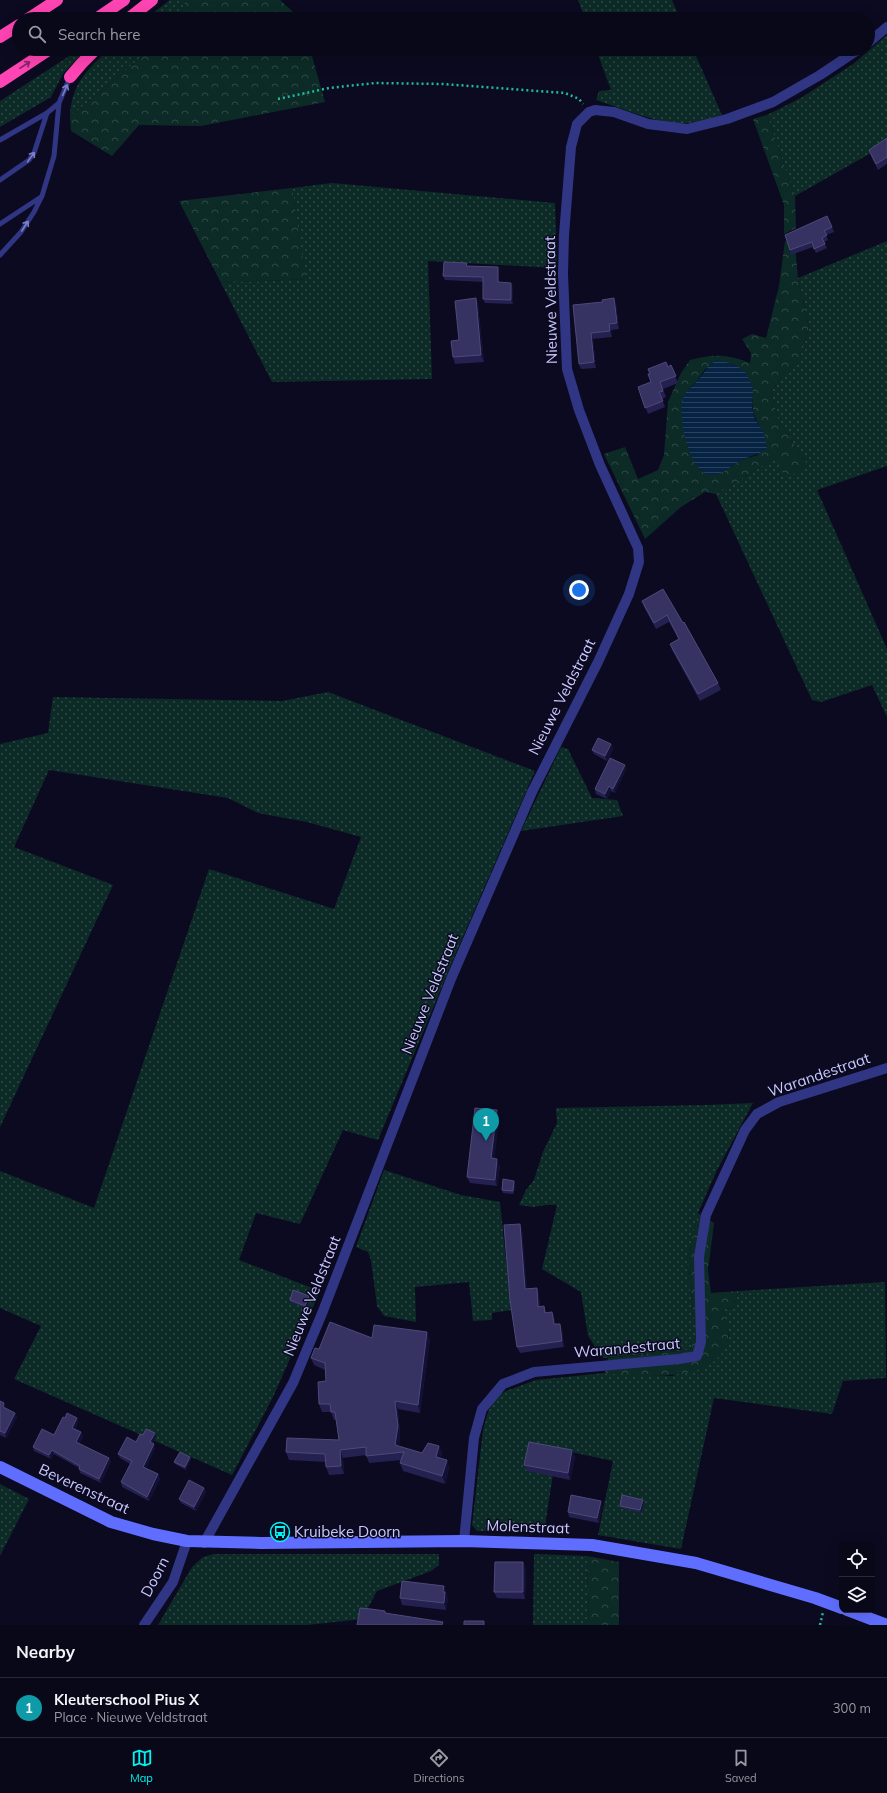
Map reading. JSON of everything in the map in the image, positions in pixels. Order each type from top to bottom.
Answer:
[{"type":"highway","points":[[39,12],[57,0]]},
{"type":"highway","points":[[106,12],[124,0]]},
{"type":"highway","points":[[137,12],[152,0]]},
{"type":"highway","points":[[0,37],[12,29]]},
{"type":"highway","points":[[0,82],[39,56]]},
{"type":"highway","points":[[70,77],[89,56]]},
{"type":"street","points":[[875,36],[887,27]]},
{"type":"street","points":[[589,112],[595,110],[614,112],[648,124],[687,129],[727,119],[773,102],[848,56]]},
{"type":"street","name":"Nieuwe Veldstraat","points":[[204,1543],[293,1383],[323,1311],[451,979],[532,792],[598,662],[629,594],[639,562],[638,548],[600,465],[579,410],[567,369],[563,274],[569,168],[571,146],[577,124],[589,112]]},
{"type":"street","name":"Warandestraat","points":[[464,1541],[474,1438],[482,1409],[503,1384],[534,1372],[679,1359],[697,1356],[701,1342],[698,1257],[706,1215],[745,1130],[757,1114],[779,1102],[887,1068]]},
{"type":"street","name":"Beverenstraat","points":[[0,1467],[111,1522],[153,1534],[204,1543]]},
{"type":"street","name":"Doorn","points":[[144,1625],[172,1582],[179,1568],[186,1541]]},
{"type":"street","name":"Molenstraat","points":[[204,1543],[464,1541],[592,1544],[696,1563],[815,1598],[839,1607]]},
{"type":"street","points":[[855,1613],[887,1625]]},
{"type":"lane","points":[[0,255],[21,232],[42,196],[54,156],[59,103],[70,77]]},
{"type":"lane","points":[[0,140],[47,113],[59,103]]},
{"type":"lane","points":[[0,180],[29,160],[34,154],[47,113]]},
{"type":"lane","points":[[0,224],[42,196]]},
{"type":"path","points":[[278,99],[329,88],[375,83],[409,83],[565,92],[580,99],[589,112]]},
{"type":"green space","points":[[170,0],[185,0],[182,12],[154,12]]},
{"type":"green space","points":[[185,0],[280,0],[293,12],[182,12]]},
{"type":"green space","points":[[578,0],[672,0],[677,12],[582,12]]},
{"type":"green space","points":[[887,35],[887,144],[795,196],[767,115],[801,98],[853,64],[862,56],[875,56],[875,45]]},
{"type":"green space","points":[[69,56],[80,56],[63,74],[51,97],[0,127],[0,101]]},
{"type":"green space","points":[[102,56],[143,56],[70,117],[73,95],[82,78]]},
{"type":"green space","points":[[143,56],[312,56],[325,102],[201,126],[139,125],[112,156],[71,131],[70,117]]},
{"type":"green space","points":[[599,56],[696,56],[722,115],[689,123],[667,122],[630,112],[596,100],[599,91],[611,90]]},
{"type":"green space","points":[[767,115],[795,196],[796,228],[784,234],[784,205],[753,119]]},
{"type":"green space","points":[[332,183],[555,203],[557,268],[428,261],[432,379],[272,382],[221,283],[305,279],[292,188]]},
{"type":"green space","points":[[292,188],[306,279],[221,283],[179,201]]},
{"type":"green space","points":[[785,241],[795,245],[798,278],[809,328],[800,357],[785,372],[771,392],[778,419],[808,466],[786,479],[775,458],[716,494],[705,492],[681,507],[645,539],[604,454],[625,447],[638,479],[658,470],[664,455],[668,402],[681,373],[690,360],[706,357],[720,356],[734,358],[750,363],[751,353],[742,339],[752,334],[766,338],[779,286]],"holes":[[[706,368],[753,393],[752,405],[754,414],[764,433],[758,455],[741,460],[723,472],[710,475],[703,472],[695,462],[689,388],[696,382]]]},
{"type":"green space","points":[[887,241],[887,466],[817,490],[887,649],[887,717],[872,685],[821,702],[812,700],[716,494],[775,458],[808,466],[778,419],[771,392],[785,372],[800,357],[809,328],[798,278]]},
{"type":"green space","points":[[328,692],[535,771],[455,955],[378,1140],[343,1130],[300,1224],[256,1213],[239,1260],[320,1291],[273,1397],[232,1475],[14,1379],[41,1326],[0,1308],[0,1171],[94,1208],[209,869],[334,909],[361,837],[307,822],[258,813],[228,798],[49,770],[14,847],[113,885],[0,1127],[0,744],[48,733],[53,697],[282,701]]},
{"type":"green space","points":[[561,747],[568,749],[592,798],[617,800],[623,816],[521,831]]},
{"type":"green space","points":[[753,1103],[717,1170],[698,1213],[687,1260],[696,1336],[690,1350],[603,1358],[588,1336],[581,1292],[542,1269],[557,1205],[533,1207],[519,1205],[526,1190],[534,1180],[543,1152],[557,1123],[556,1108]]},
{"type":"green space","points":[[384,1170],[461,1195],[500,1202],[511,1310],[492,1313],[492,1320],[473,1321],[469,1282],[415,1287],[416,1322],[384,1316],[377,1306],[371,1260],[368,1252],[356,1247]]},
{"type":"green space","points":[[698,1213],[714,1223],[708,1270],[711,1293],[739,1291],[733,1308],[723,1309],[728,1329],[728,1339],[722,1354],[710,1364],[694,1371],[676,1374],[657,1376],[605,1373],[608,1358],[690,1350],[696,1336],[687,1260]]},
{"type":"green space","points":[[885,1282],[886,1378],[843,1381],[832,1414],[714,1398],[681,1549],[598,1535],[613,1461],[557,1449],[544,1532],[477,1531],[472,1525],[483,1430],[488,1412],[495,1398],[506,1391],[536,1380],[605,1373],[673,1376],[729,1337],[723,1309],[733,1308],[739,1291]]},
{"type":"green space","points":[[0,1484],[29,1499],[0,1556]]},
{"type":"green space","points":[[214,1554],[439,1554],[439,1565],[431,1571],[377,1591],[362,1619],[307,1625],[158,1625],[192,1567],[203,1557]]},
{"type":"green space","points":[[534,1554],[587,1556],[589,1625],[533,1625]]},
{"type":"green space","points":[[587,1556],[619,1562],[619,1625],[589,1625]]},
{"type":"water","points":[[716,360],[735,364],[746,373],[752,386],[752,407],[755,419],[764,433],[767,449],[738,462],[723,472],[709,475],[702,471],[695,463],[690,452],[683,427],[682,404],[686,392]]},
{"type":"building","points":[[887,138],[887,157],[876,164],[869,150]]},
{"type":"building","points":[[827,216],[832,227],[824,231],[827,235],[822,238],[825,244],[814,249],[812,242],[790,250],[785,235]]},
{"type":"building","points":[[444,262],[467,263],[466,266],[498,267],[498,282],[511,283],[511,300],[483,299],[483,277],[443,276]]},
{"type":"building","points":[[476,298],[481,355],[453,357],[451,341],[459,340],[455,301]]},
{"type":"building","points":[[614,298],[617,323],[609,324],[610,331],[591,333],[594,362],[579,364],[573,305],[603,302],[602,300]]},
{"type":"building","points":[[666,362],[668,367],[671,365],[676,376],[660,382],[663,391],[659,392],[663,401],[645,408],[638,387],[651,382],[648,369]]},
{"type":"building","points":[[663,589],[683,623],[684,622],[718,683],[698,694],[670,644],[679,639],[667,615],[654,623],[642,601]]},
{"type":"building","points":[[598,738],[611,744],[605,756],[592,750]]},
{"type":"building","points":[[610,758],[625,765],[613,789],[609,786],[605,794],[595,789]]},
{"type":"building","points":[[475,1108],[497,1110],[491,1158],[497,1159],[495,1180],[467,1177]]},
{"type":"building","points":[[503,1179],[514,1181],[513,1191],[502,1190]]},
{"type":"building","points":[[520,1224],[525,1289],[537,1288],[538,1307],[544,1306],[545,1313],[552,1312],[554,1324],[560,1324],[562,1341],[517,1347],[510,1300],[504,1225]]},
{"type":"building","points":[[293,1290],[309,1296],[305,1306],[290,1300]]},
{"type":"building","points":[[330,1322],[372,1338],[374,1325],[427,1332],[418,1405],[395,1401],[398,1426],[395,1445],[422,1453],[428,1443],[439,1446],[436,1457],[447,1460],[442,1476],[400,1463],[404,1452],[366,1456],[366,1447],[340,1450],[341,1466],[326,1467],[325,1454],[286,1452],[287,1438],[339,1440],[335,1412],[331,1412],[330,1404],[319,1404],[318,1382],[326,1381],[325,1363],[311,1358],[315,1348],[319,1349]]},
{"type":"building","points":[[0,1401],[4,1403],[3,1407],[15,1413],[5,1433],[0,1431]]},
{"type":"building","points":[[67,1413],[77,1418],[72,1428],[81,1432],[76,1442],[109,1458],[99,1479],[79,1469],[80,1466],[52,1450],[49,1455],[33,1447],[42,1429],[54,1435],[63,1417],[65,1418]]},
{"type":"building","points":[[146,1429],[155,1433],[150,1442],[154,1444],[143,1467],[158,1474],[147,1497],[121,1482],[132,1461],[118,1454],[127,1437],[136,1442],[140,1434],[143,1435]]},
{"type":"building","points":[[529,1442],[572,1450],[568,1473],[524,1465]]},
{"type":"building","points":[[180,1452],[190,1457],[185,1467],[174,1462]]},
{"type":"building","points":[[189,1480],[204,1488],[194,1507],[179,1499]]},
{"type":"building","points":[[571,1495],[601,1501],[597,1518],[568,1512]]},
{"type":"building","points":[[622,1495],[643,1500],[640,1510],[620,1506]]},
{"type":"building","points":[[495,1562],[523,1562],[523,1592],[494,1592]]},
{"type":"building","points":[[402,1581],[444,1586],[444,1603],[400,1598]]},
{"type":"building","points":[[360,1608],[443,1622],[442,1625],[357,1625]]},
{"type":"building","points":[[464,1621],[484,1621],[484,1625],[464,1625]]},
{"type":"place","name":"Kleuterschool Pius X","points":[[486,1141]]},
{"type":"place","name":"Kruibeke Doorn","points":[[280,1532]]}]
